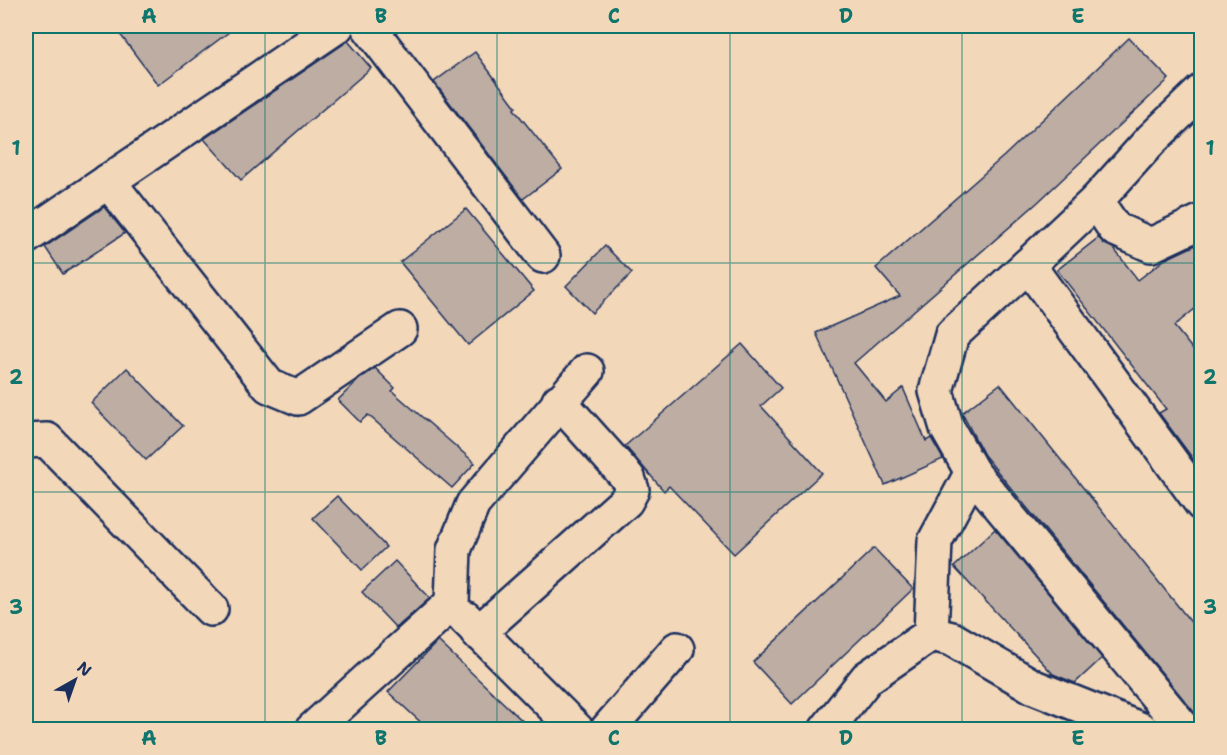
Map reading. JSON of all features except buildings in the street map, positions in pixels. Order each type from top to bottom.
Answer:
[{"type":"street","points":[[26,237],[337,26]]},
{"type":"street","points":[[368,26],[543,256]]},
{"type":"street","points":[[1185,729],[972,472],[947,428],[936,391],[952,334],[1096,201],[1151,140],[1202,92]]},
{"type":"street","points":[[108,181],[269,386],[298,398],[400,329]]},
{"type":"street","points":[[1096,201],[1115,229],[1151,245],[1202,221]]},
{"type":"street","points":[[1028,265],[1202,504]]},
{"type":"street","points":[[577,729],[478,633],[452,603],[454,550],[473,504],[586,371]]},
{"type":"street","points":[[478,633],[626,501],[632,490],[628,478],[560,401]]},
{"type":"street","points":[[26,441],[47,440],[211,609]]},
{"type":"street","points":[[931,634],[935,541],[972,472]]},
{"type":"street","points":[[312,729],[452,603]]},
{"type":"street","points":[[826,729],[867,678],[931,634],[952,639],[1034,687],[1142,729]]},
{"type":"street","points":[[607,729],[677,649]]}]
